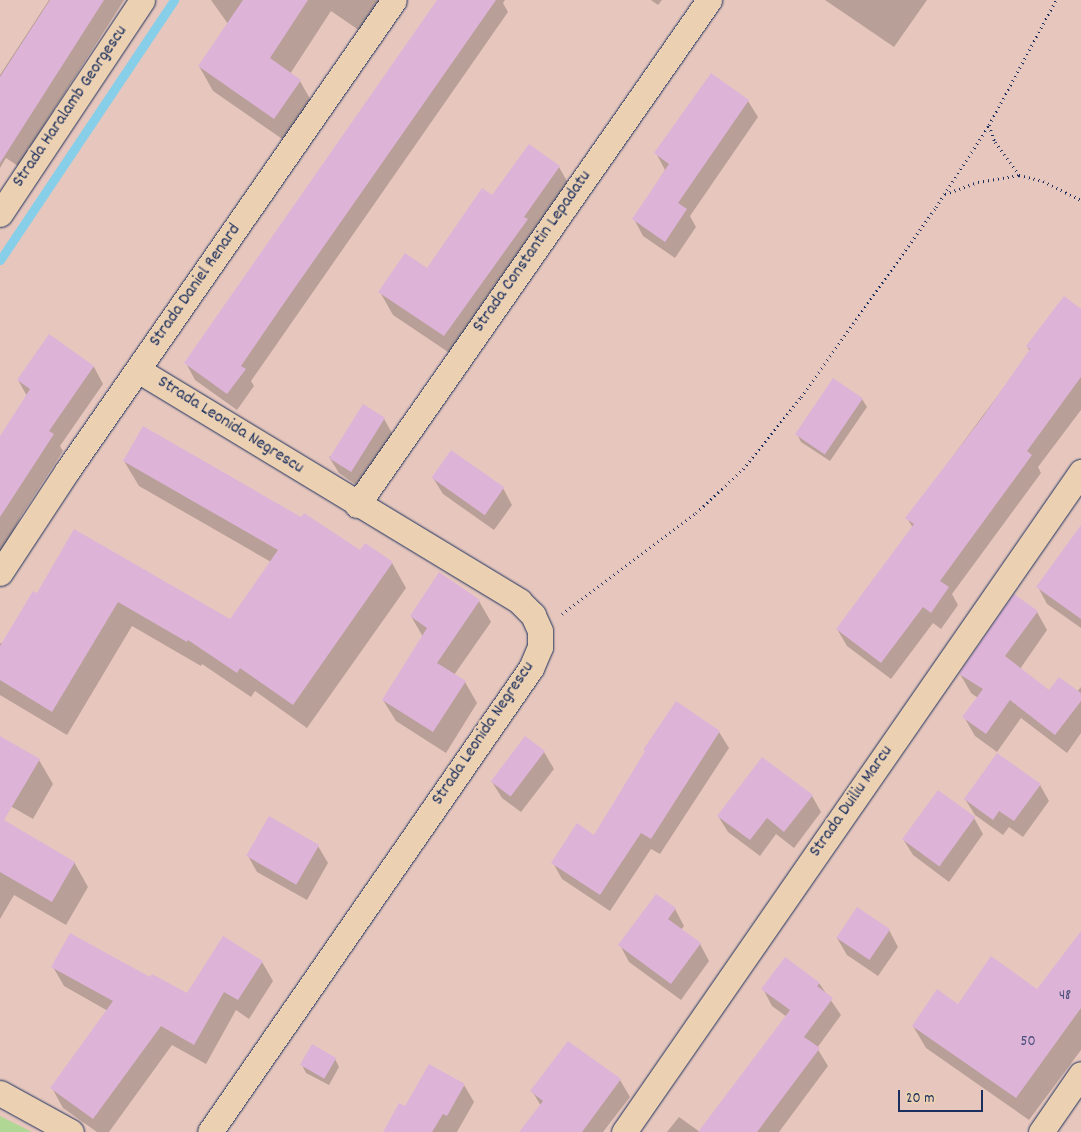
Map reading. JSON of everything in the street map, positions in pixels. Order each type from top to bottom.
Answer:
[{"type":"street","name":"Strada Haralamb Georgescu","points":[[0,214],[142,0]]},
{"type":"street","name":"Strada Daniel Renard","points":[[0,573],[394,0]]},
{"type":"street","name":"Strada Constantin Lepadatu","points":[[357,504],[709,0]]},
{"type":"street","name":"Strada Leonida Negrescu","points":[[138,370],[519,601],[532,615],[540,631],[540,647],[531,668],[210,1132]]},
{"type":"street","name":"Strada Duiliu Marcu","points":[[624,1132],[1081,472]]},
{"type":"street","points":[[1041,1132],[1073,1105],[1081,1074]]},
{"type":"street","points":[[0,1093],[71,1132]]},
{"type":"path","points":[[540,631],[696,513],[744,469],[801,397],[944,194],[988,125],[1056,0]]},
{"type":"path","points":[[988,125],[995,142],[1019,175]]},
{"type":"path","points":[[944,194],[978,182],[1019,175],[1044,181],[1081,200]]},
{"type":"green space","points":[[0,1116],[32,1132],[0,1132]]},
{"type":"building","points":[[50,0],[104,0],[0,163],[0,77]]},
{"type":"building","points":[[243,0],[308,0],[270,58],[301,80],[274,119],[198,66]]},
{"type":"building","points":[[437,0],[496,0],[241,366],[246,369],[227,394],[184,363]]},
{"type":"building","points":[[711,73],[749,100],[678,203],[687,209],[665,242],[632,219],[669,164],[654,153]]},
{"type":"building","points":[[529,144],[560,166],[524,217],[528,219],[444,336],[378,292],[405,253],[427,268],[482,188],[492,195]]},
{"type":"building","points":[[1064,296],[1081,309],[1081,377],[1027,451],[1032,455],[940,581],[949,587],[931,613],[923,607],[881,663],[836,629],[914,524],[905,518],[982,418],[1030,349],[1026,346]]},
{"type":"building","points":[[49,334],[94,366],[49,431],[54,434],[0,517],[0,436],[30,389],[17,380]]},
{"type":"building","points":[[833,378],[863,398],[825,455],[795,434]]},
{"type":"building","points":[[363,404],[385,418],[351,472],[329,458]]},
{"type":"building","points":[[143,426],[301,517],[304,513],[360,550],[365,543],[393,562],[293,705],[240,668],[237,673],[188,640],[187,642],[118,602],[52,712],[0,680],[0,646],[33,591],[37,593],[74,529],[230,619],[278,550],[123,461]]},
{"type":"building","points":[[451,450],[504,487],[485,515],[431,478]]},
{"type":"building","points":[[1081,525],[1081,619],[1036,587]]},
{"type":"building","points":[[439,572],[480,600],[437,663],[466,681],[433,732],[382,700],[427,628],[410,616]]},
{"type":"building","points":[[1014,594],[1038,611],[1005,656],[1049,690],[1059,677],[1081,693],[1081,701],[1055,735],[1010,700],[986,734],[962,717],[983,689],[959,674]]},
{"type":"building","points":[[676,701],[720,731],[651,839],[641,833],[600,895],[551,863],[577,823],[594,835],[645,751],[643,750]]},
{"type":"building","points":[[0,736],[40,759],[4,820],[75,862],[52,902],[0,872]]},
{"type":"building","points":[[525,736],[545,751],[511,797],[491,782]]},
{"type":"building","points":[[997,753],[1041,784],[1014,821],[999,811],[993,820],[964,799]]},
{"type":"building","points":[[762,757],[813,795],[784,832],[767,818],[750,840],[717,816]]},
{"type":"building","points":[[938,790],[975,817],[939,866],[902,839]]},
{"type":"building","points":[[269,816],[319,845],[296,885],[246,856]]},
{"type":"building","points":[[656,894],[676,908],[668,919],[701,943],[671,984],[618,945]]},
{"type":"building","points":[[857,907],[890,929],[869,960],[836,938]]},
{"type":"building","points":[[1081,931],[1081,1008],[1016,1098],[912,1026],[937,989],[958,1004],[991,956],[1037,989]]},
{"type":"building","points":[[70,933],[150,977],[152,974],[187,993],[223,936],[263,961],[238,1000],[224,992],[194,1045],[161,1026],[93,1119],[50,1088],[113,1001],[51,967]]},
{"type":"building","points":[[785,957],[820,983],[817,986],[833,998],[804,1037],[820,1048],[757,1132],[698,1132],[790,1010],[761,989]]},
{"type":"building","points":[[568,1041],[621,1079],[582,1132],[519,1132],[543,1101],[530,1091]]},
{"type":"building","points":[[312,1044],[336,1058],[324,1079],[300,1065]]},
{"type":"building","points":[[429,1064],[465,1084],[447,1116],[443,1114],[432,1132],[383,1132],[399,1103],[405,1106]]},
{"type":"waterway","points":[[0,260],[174,0]]}]
